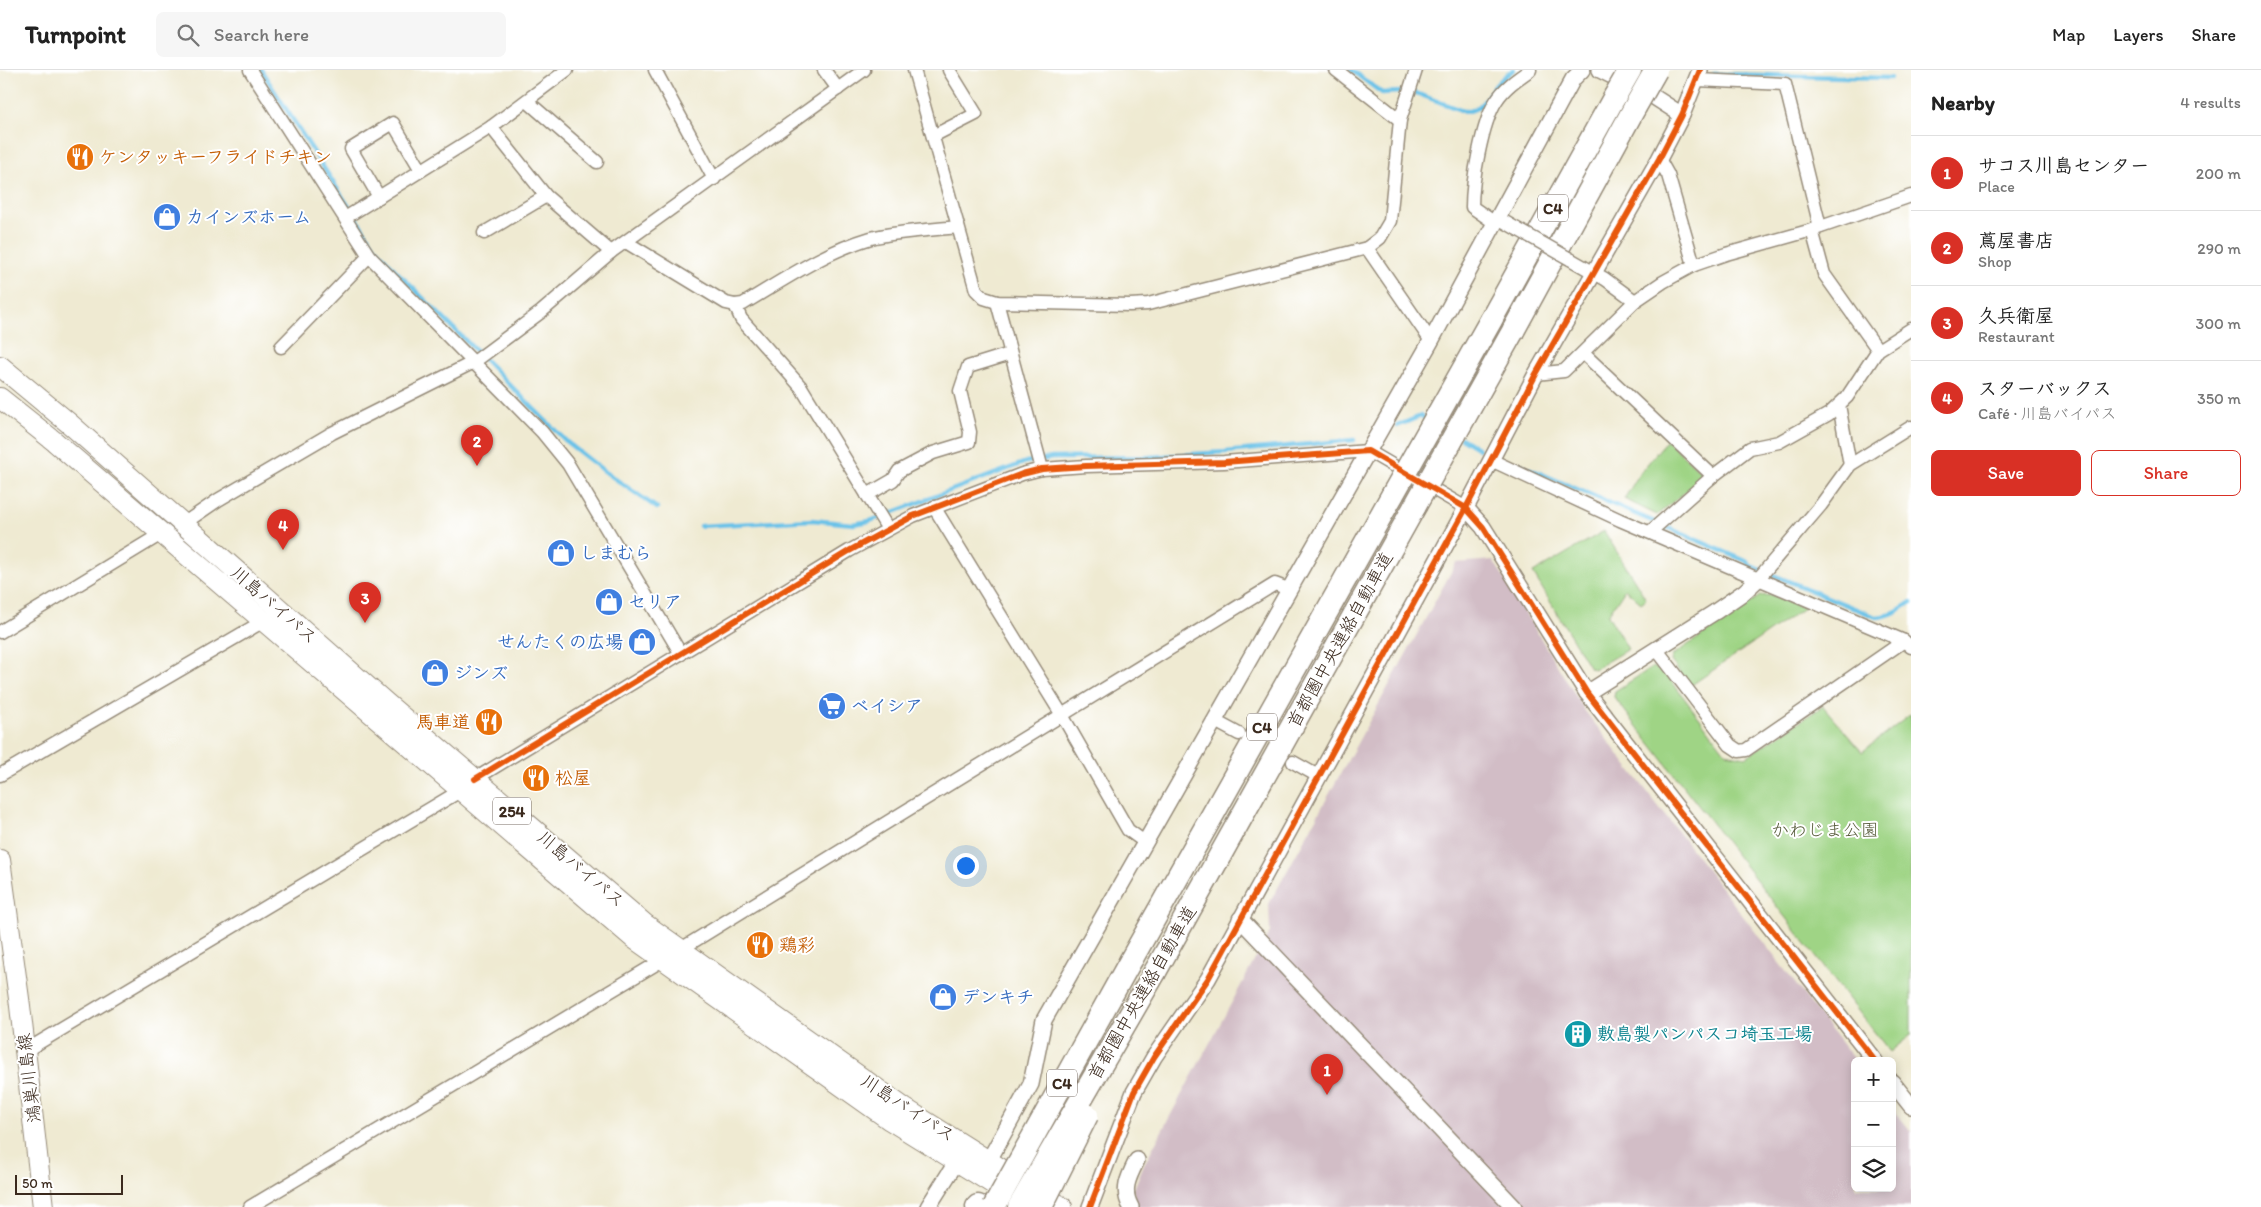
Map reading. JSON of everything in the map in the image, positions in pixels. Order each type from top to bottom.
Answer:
[{"type":"highway","name":"首都圏中央連絡自動車道","points":[[983,1207],[1090,1033],[1630,70]]},
{"type":"highway","name":"首都圏中央連絡自動車道","points":[[1019,1207],[1155,972],[1416,506],[1656,70]]},
{"type":"highway","points":[[1042,1207],[1155,972]]},
{"type":"main road","name":"川島バイパス","points":[[0,366],[182,524],[632,937],[890,1120],[1031,1207]]},
{"type":"main road","name":"川島バイパス","points":[[0,398],[262,622],[646,924],[904,1108],[1062,1207]]},
{"type":"main road","name":"鴻巣川島線","points":[[0,860],[43,1207]]},
{"type":"street","points":[[250,70],[369,256],[542,432],[568,464],[681,654]]},
{"type":"street","points":[[345,218],[491,127],[566,70]]},
{"type":"street","points":[[655,70],[714,179]]},
{"type":"street","points":[[824,70],[838,89]]},
{"type":"street","points":[[182,524],[218,500],[332,433],[474,362],[541,312],[611,252],[864,70]]},
{"type":"street","points":[[933,136],[976,114],[949,70]]},
{"type":"street","points":[[1336,70],[1400,120]]},
{"type":"street","points":[[919,72],[933,136],[976,290],[984,298],[997,302],[1130,305],[1148,304],[1367,248],[1380,238],[1390,221],[1400,120],[1416,70]]},
{"type":"street","points":[[1530,70],[1513,82],[1496,102],[1483,137],[1472,188],[1472,207],[1496,221],[1517,229],[1594,272],[1635,302]]},
{"type":"street","points":[[989,1160],[1031,1084],[1044,1020],[1431,341],[1573,79],[1582,70]]},
{"type":"street","points":[[1600,70],[1682,114]]},
{"type":"street","points":[[1090,1207],[1134,1092],[1154,1057],[1208,978],[1466,508],[1536,374],[1659,159],[1699,75],[1785,84],[1824,274],[1878,350]]},
{"type":"street","points":[[527,101],[597,162]]},
{"type":"street","points":[[379,197],[351,149],[393,123],[421,170]]},
{"type":"street","points":[[491,127],[546,196],[611,252]]},
{"type":"street","points":[[1659,159],[1668,175],[1694,265]]},
{"type":"street","points":[[484,234],[546,196]]},
{"type":"street","points":[[1536,374],[1564,371],[1635,302],[1663,282],[1694,265],[1816,229],[1911,196]]},
{"type":"street","points":[[626,242],[726,304],[743,304],[819,258],[838,249],[874,238],[958,227]]},
{"type":"street","points":[[1367,248],[1431,341]]},
{"type":"street","points":[[281,348],[369,256]]},
{"type":"street","points":[[997,302],[1042,469]]},
{"type":"street","points":[[735,304],[741,319],[801,386],[888,529]]},
{"type":"street","points":[[1656,526],[1713,476],[1750,448],[1779,442],[1828,414],[1839,405],[1878,350],[1911,329]]},
{"type":"street","points":[[1582,353],[1713,476]]},
{"type":"street","points":[[867,495],[893,480],[899,471],[933,453],[969,442],[970,432],[960,391],[968,367],[1010,354]]},
{"type":"street","points":[[1839,405],[1850,466]]},
{"type":"street","points":[[1588,693],[1716,612],[1744,592],[1758,579],[1822,505],[1850,466],[1911,427]]},
{"type":"street","points":[[25,1051],[467,785],[849,550],[934,507],[987,486],[1042,469],[1224,462],[1368,451],[1466,508],[1483,528],[1588,693],[1872,1057]]},
{"type":"street","points":[[1491,460],[1656,526],[1758,579],[1907,644]]},
{"type":"street","points":[[934,507],[1062,715],[1128,830],[1146,843]]},
{"type":"street","points":[[0,632],[161,534]]},
{"type":"street","points":[[250,1207],[680,949],[1275,584],[1288,589]]},
{"type":"street","points":[[0,775],[262,622]]},
{"type":"street","points":[[1657,650],[1730,745],[1739,751],[1746,750],[1907,644]]},
{"type":"street","points":[[1215,721],[1239,734]]},
{"type":"street","points":[[1294,762],[1318,776]]},
{"type":"street","points":[[1240,919],[1514,1207]]},
{"type":"street","points":[[1896,1087],[1911,1106]]},
{"type":"street","points":[[1131,1207],[1126,1200],[1125,1188],[1137,1160]]},
{"type":"street","points":[[928,1207],[956,1161]]},
{"type":"shaded area","points":[[1493,560],[1585,711],[1852,1057],[1851,1192],[1896,1192],[1896,1113],[1911,1131],[1911,1207],[1139,1207],[1135,1204],[1133,1191],[1144,1164],[1270,932],[1269,904],[1456,563]]},
{"type":"green space","points":[[1667,440],[1702,473],[1702,478],[1657,515],[1624,499],[1640,473]]},
{"type":"green space","points":[[1604,531],[1646,599],[1641,603],[1625,589],[1608,615],[1628,649],[1594,669],[1590,668],[1533,573]]},
{"type":"green space","points":[[1772,595],[1804,608],[1690,686],[1671,661],[1673,655],[1760,596]]},
{"type":"green space","name":"かわじま公園","points":[[1653,667],[1666,674],[1726,753],[1746,757],[1823,706],[1862,752],[1911,714],[1911,1035],[1890,1052],[1614,697],[1615,691]]},
{"type":"waterway","points":[[261,70],[374,246],[395,270],[568,443],[657,508]]},
{"type":"waterway","points":[[1351,70],[1382,93],[1400,92]]},
{"type":"waterway","points":[[1416,93],[1463,111],[1469,111],[1482,104],[1497,84],[1513,70]]},
{"type":"waterway","points":[[1714,74],[1890,78]]},
{"type":"waterway","points":[[1397,426],[1421,416],[1428,420]]},
{"type":"waterway","points":[[1461,438],[1479,449]]},
{"type":"waterway","points":[[700,526],[812,520],[853,524],[870,521],[1026,462],[1052,458],[1149,457],[1354,440]]},
{"type":"waterway","points":[[1516,463],[1746,561],[1751,566],[1876,617],[1890,614],[1911,602]]},
{"type":"cycle path","points":[[1090,1207],[1134,1092],[1154,1057],[1208,979],[1466,508],[1536,374],[1659,159],[1682,115],[1700,70]]},
{"type":"cycle path","points":[[475,779],[849,551],[913,516],[1022,474],[1042,469],[1086,466],[1224,462],[1368,451],[1466,508],[1483,527],[1587,693],[1872,1057]]},
{"type":"place","name":"ケンタッキーフライドチキン","points":[[80,157]]},
{"type":"place","name":"カインズホーム","points":[[167,217]]},
{"type":"place","name":"蔦屋書店","points":[[477,466]]},
{"type":"place","name":"スターバックス","points":[[283,550]]},
{"type":"place","name":"しまむら","points":[[561,553]]},
{"type":"place","name":"セリア","points":[[609,602]]},
{"type":"place","name":"久兵衛屋","points":[[365,623]]},
{"type":"place","name":"せんたくの広場","points":[[642,642]]},
{"type":"place","name":"ジンズ","points":[[435,673]]},
{"type":"place","name":"ベイシア","points":[[832,706]]},
{"type":"place","name":"馬車道","points":[[489,722]]},
{"type":"place","name":"松屋","points":[[536,778]]},
{"type":"place","name":"鶏彩","points":[[760,945]]},
{"type":"place","name":"デンキチ","points":[[943,997]]},
{"type":"place","name":"敷島製パンパスコ埼玉工場","points":[[1578,1034]]},
{"type":"place","name":"サコス川島センター","points":[[1327,1095]]}]
